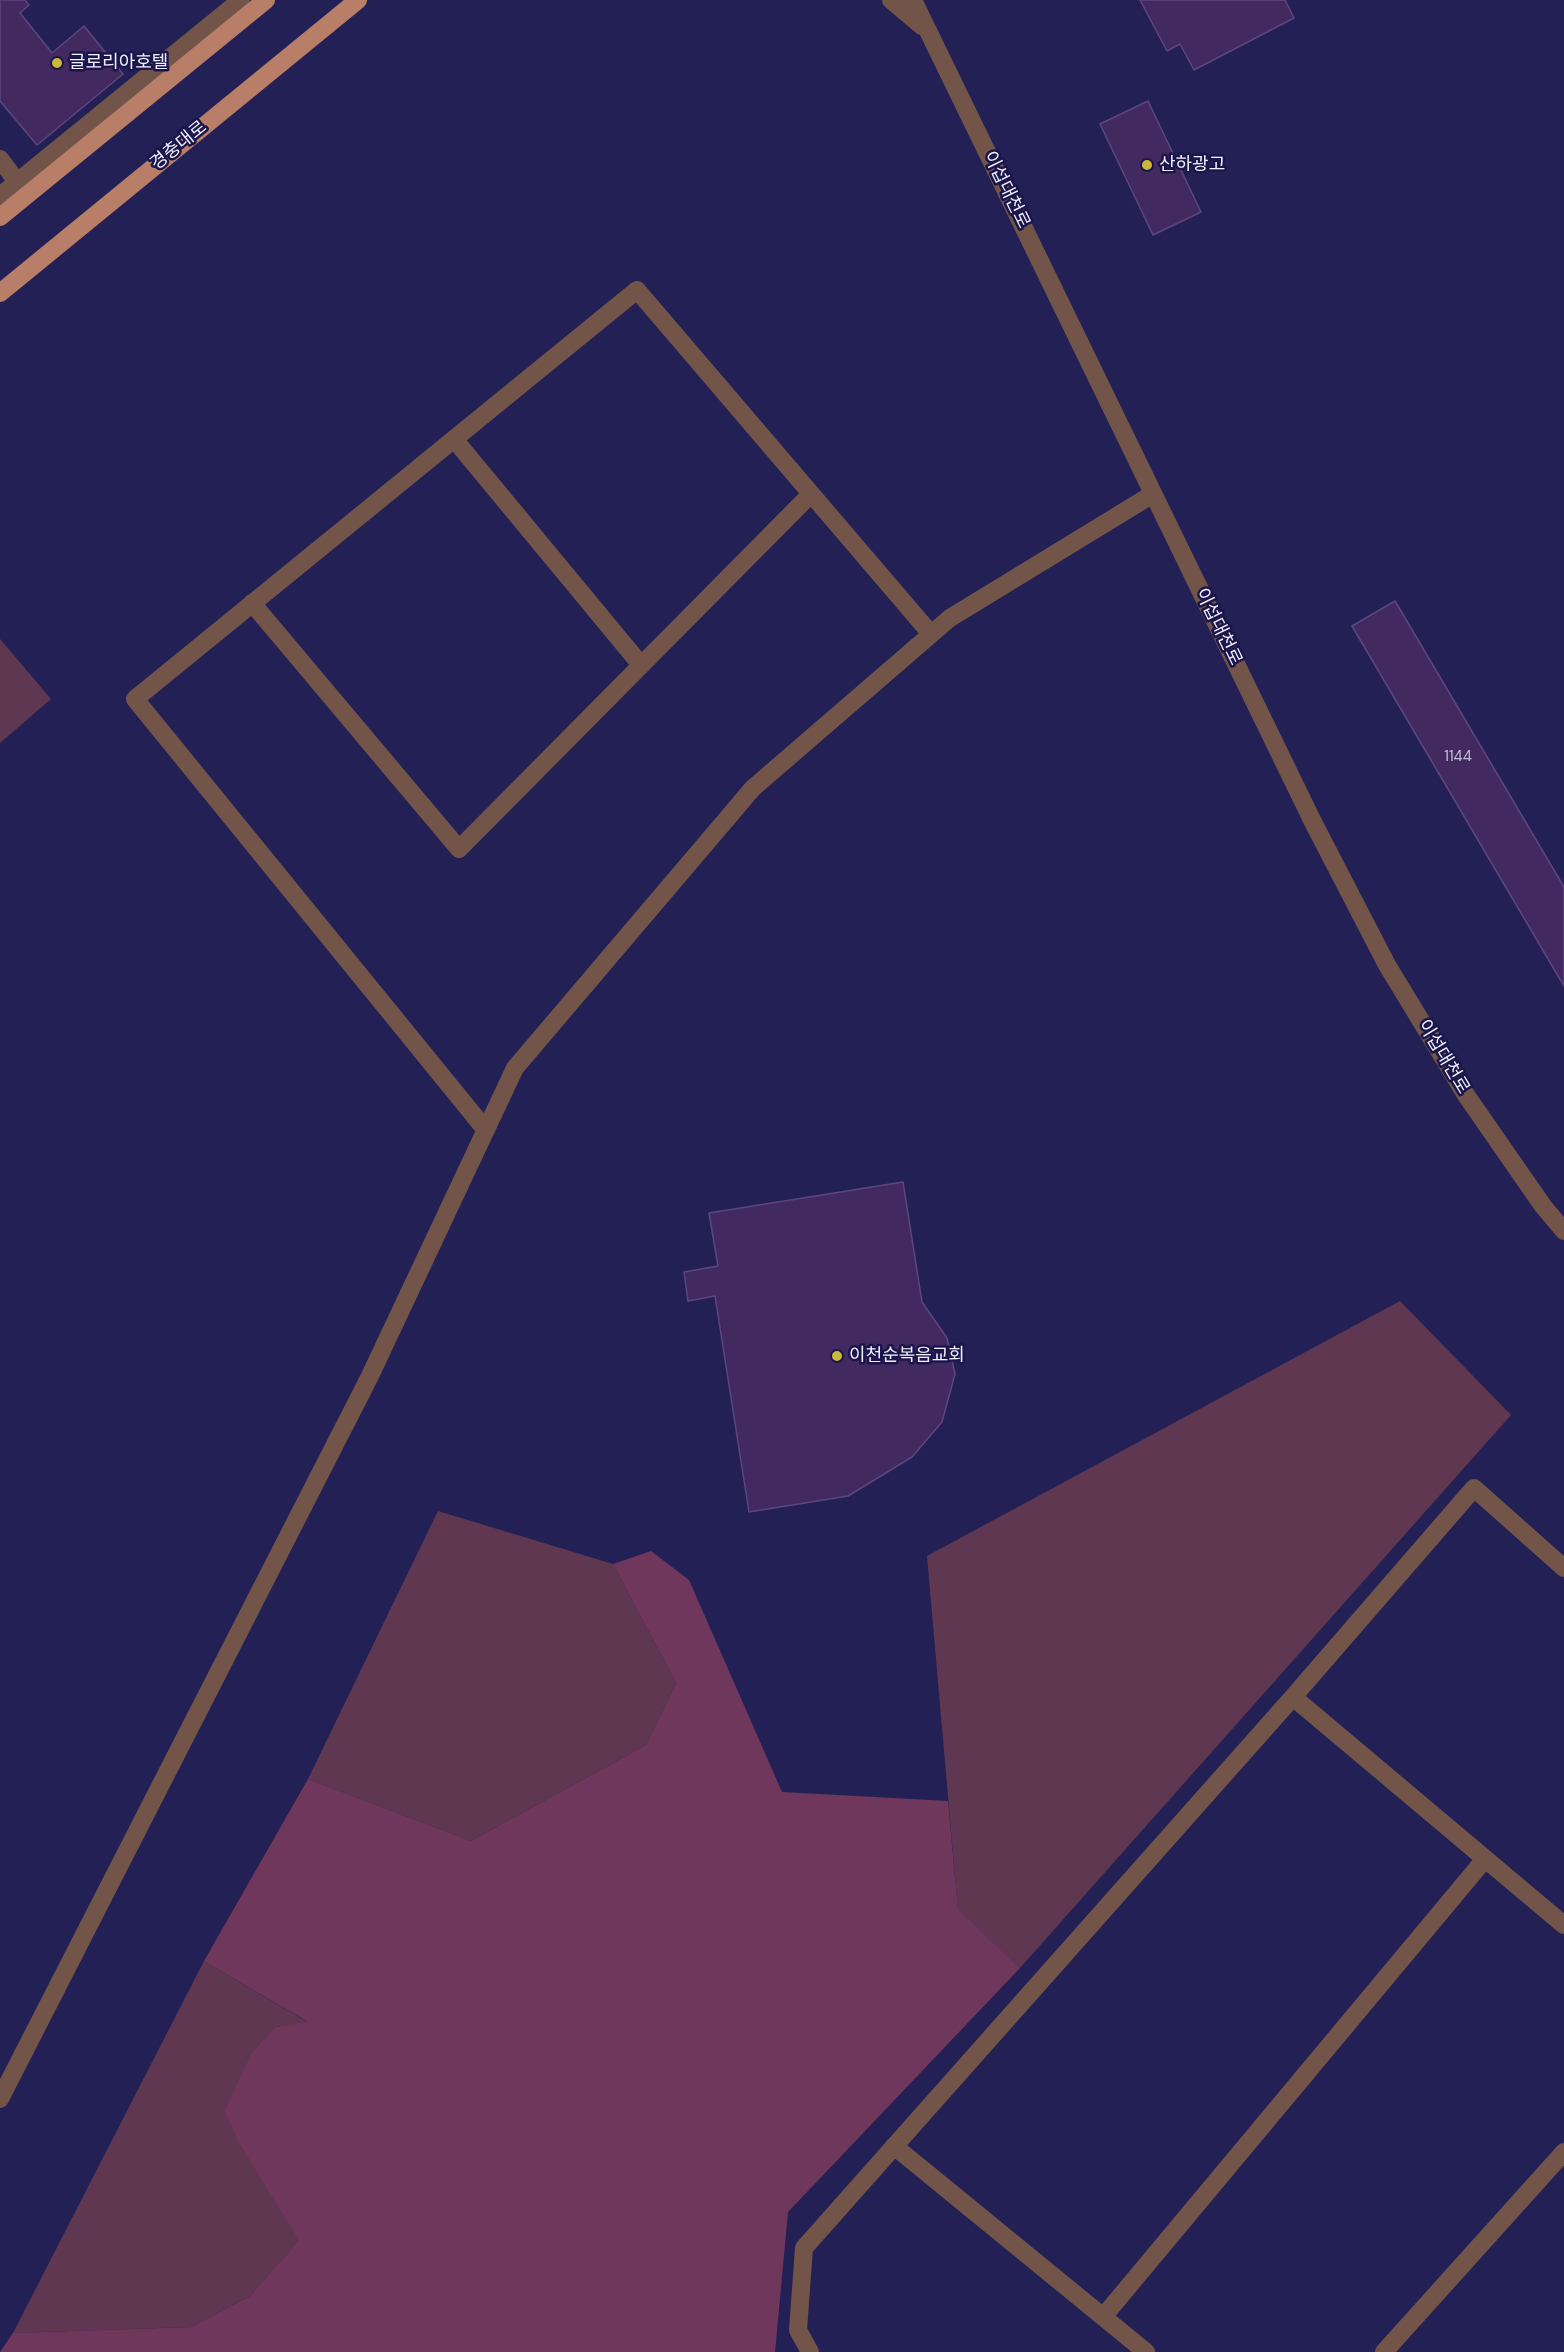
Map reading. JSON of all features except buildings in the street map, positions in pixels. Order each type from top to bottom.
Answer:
[{"type":"main road","points":[[0,218],[22,188],[266,0]]},
{"type":"main road","name":"경충대로","points":[[0,293],[358,0]]},
{"type":"street","points":[[0,196],[22,188],[241,0]]},
{"type":"street","points":[[891,0],[930,32]]},
{"type":"street","name":"이섭대천로","points":[[913,0],[1313,822],[1387,964],[1466,1095],[1543,1206],[1564,1231]]},
{"type":"street","points":[[926,0],[930,32]]},
{"type":"street","points":[[0,159],[22,188]]},
{"type":"street","points":[[485,1130],[135,699],[637,290],[931,634]]},
{"type":"street","points":[[454,439],[641,665]]},
{"type":"street","points":[[252,603],[459,849],[811,494]]},
{"type":"street","points":[[0,2099],[369,1378],[515,1068],[753,788],[951,618],[1154,494]]},
{"type":"street","points":[[810,2352],[798,2330],[804,2248],[1293,1697],[1474,1488],[1564,1568]]},
{"type":"street","points":[[1293,1697],[1564,1925]]},
{"type":"street","points":[[1103,2317],[1485,1859]]},
{"type":"street","points":[[894,2146],[1146,2352]]},
{"type":"street","points":[[1384,2352],[1564,2152]]},
{"type":"shaded area","points":[[0,639],[51,699],[0,743]]},
{"type":"shaded area","points":[[1400,1301],[1511,1415],[1020,1968],[958,1911],[927,1556]]},
{"type":"shaded area","points":[[438,1511],[613,1564],[676,1683],[646,1745],[471,1841],[308,1779]]},
{"type":"shaded area","points":[[651,1551],[689,1580],[782,1792],[948,1801],[958,1910],[1020,1968],[788,2212],[775,2352],[0,2352],[13,2333],[191,2327],[250,2296],[299,2240],[240,2145],[225,2111],[252,2052],[275,2027],[308,2022],[204,1961],[308,1779],[471,1841],[646,1745],[676,1683],[613,1564]]},
{"type":"shaded area","points":[[204,1961],[309,2023],[275,2027],[252,2052],[240,2145],[300,2239],[250,2296],[191,2327],[13,2333]]},
{"type":"place","name":"글로리아호텔","points":[[57,63]]},
{"type":"place","name":"산하광고","points":[[1147,165]]},
{"type":"place","name":"이천순복음교회","points":[[837,1356]]}]
